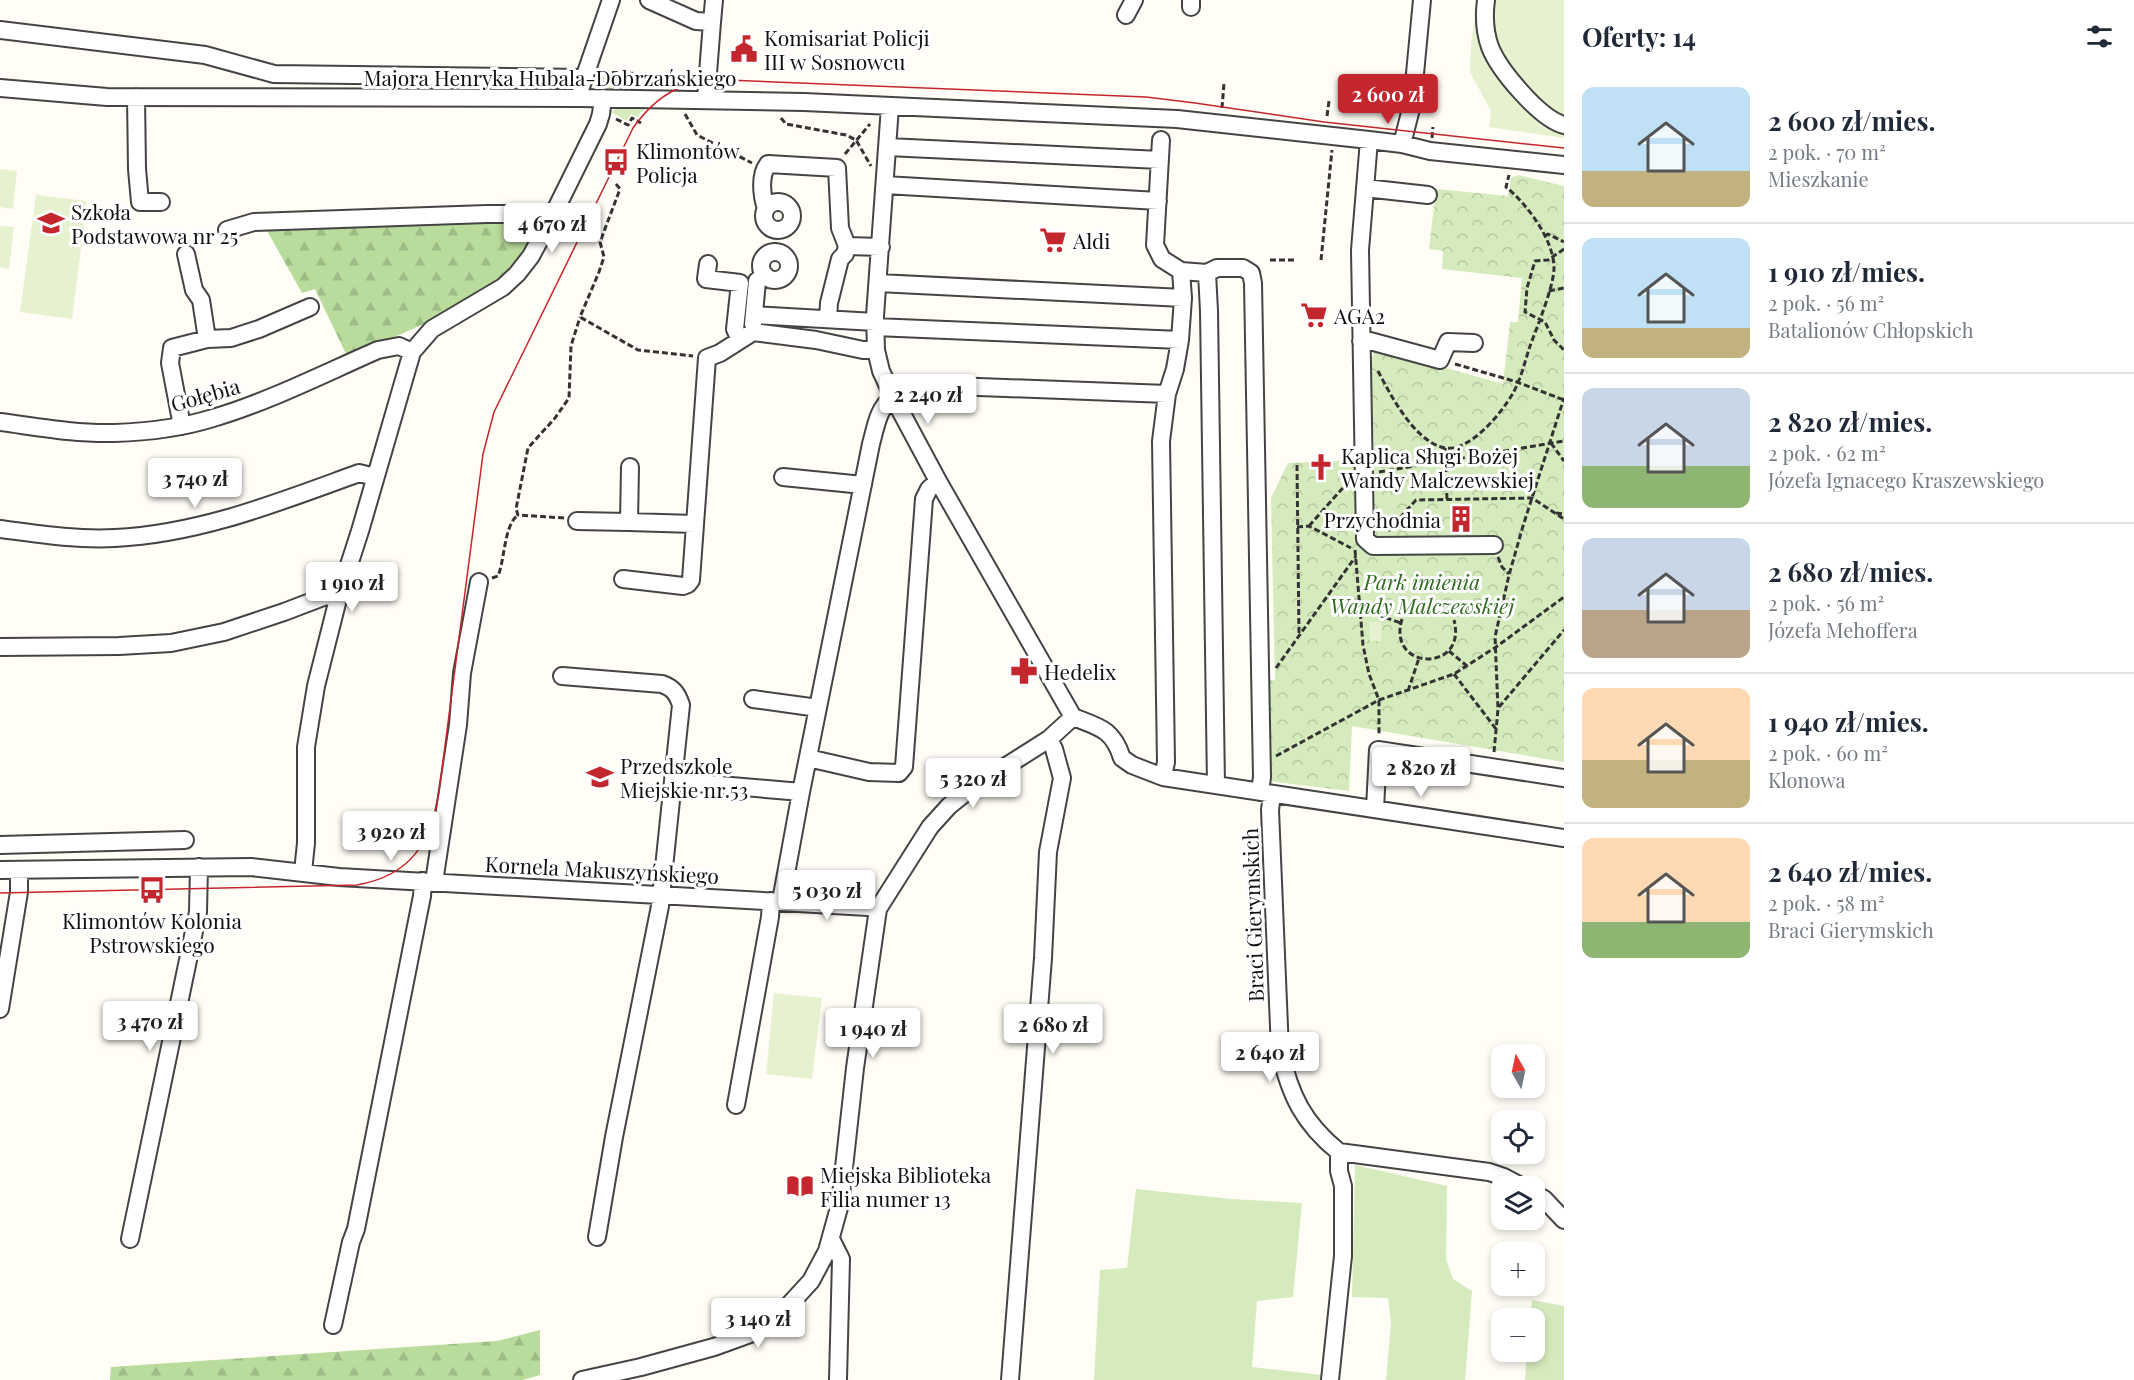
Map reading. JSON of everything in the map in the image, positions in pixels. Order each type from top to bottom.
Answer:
[{"type":"street","points":[[580,98],[611,0]]},
{"type":"street","points":[[649,0],[696,21],[712,22]]},
{"type":"street","points":[[706,99],[714,0]]},
{"type":"street","points":[[1126,15],[1134,0]]},
{"type":"street","points":[[1402,144],[1412,105],[1422,0]]},
{"type":"street","points":[[1486,0],[1485,14],[1490,47],[1505,75],[1535,105],[1558,123],[1564,124]]},
{"type":"street","points":[[0,30],[205,55],[274,74],[588,75]]},
{"type":"street","name":"Majora Henryka Hubala-Dobrzańskiego","points":[[0,88],[95,97],[136,98],[706,99],[890,105],[1177,119],[1402,144],[1430,151],[1564,165]]},
{"type":"street","points":[[136,98],[140,202],[161,202]]},
{"type":"street","points":[[303,872],[306,855],[305,766],[316,686],[338,598],[412,352],[432,329],[503,287],[518,274],[531,256],[551,219],[598,124],[603,98]]},
{"type":"street","points":[[890,105],[875,325],[876,350],[881,370],[938,481],[1073,717],[1101,728],[1112,736],[1122,758],[1132,765],[1163,777],[1564,838]]},
{"type":"street","points":[[1161,140],[1155,245],[1162,259],[1181,272],[1207,273],[1216,785]]},
{"type":"street","points":[[1369,140],[1360,250],[1359,474],[1365,539],[1373,546],[1496,551]]},
{"type":"street","points":[[888,147],[1160,160]]},
{"type":"street","points":[[766,209],[762,183],[768,164],[837,168],[840,228],[847,246],[845,254],[840,259],[828,320]]},
{"type":"street","points":[[885,185],[1158,201]]},
{"type":"street","points":[[1365,188],[1428,195]]},
{"type":"street","points":[[780,202],[792,212],[792,218],[787,227],[777,230],[767,225],[764,214],[766,209],[774,203],[780,202]]},
{"type":"street","points":[[227,231],[254,222],[487,214],[531,214],[551,219]]},
{"type":"street","points":[[776,251],[777,230]]},
{"type":"street","points":[[847,246],[881,247]]},
{"type":"street","points":[[776,251],[786,256],[789,260],[789,272],[775,280],[765,275],[762,271],[762,260],[770,252],[776,251]]},
{"type":"street","points":[[186,254],[194,290],[201,300],[207,339]]},
{"type":"street","points":[[708,264],[706,279],[740,283],[735,329],[746,336],[816,340],[863,351],[876,350]]},
{"type":"street","name":"Braci Gierymskich","points":[[1207,273],[1217,268],[1243,268],[1251,273],[1261,764],[1270,810],[1280,1051],[1290,1089],[1296,1101],[1321,1137],[1339,1152]]},
{"type":"street","points":[[1163,777],[1166,762],[1161,441],[1167,394],[1175,369],[1180,340],[1183,298],[1181,272]]},
{"type":"street","points":[[623,579],[683,586],[692,580],[707,358],[720,353],[746,336],[754,315],[757,281],[765,275]]},
{"type":"street","points":[[878,283],[1183,298]]},
{"type":"street","points":[[182,426],[170,363],[172,348],[207,339],[231,338],[259,329],[310,307]]},
{"type":"street","points":[[754,315],[875,325],[1180,340]]},
{"type":"street","points":[[1361,341],[1370,341],[1440,360],[1448,342],[1474,343]]},
{"type":"street","name":"Gołębia","points":[[0,422],[69,432],[111,433],[182,426],[214,418],[255,403],[378,350],[399,346],[412,352]]},
{"type":"street","points":[[736,1105],[770,916],[776,901],[801,792],[863,485],[884,403],[902,384],[1167,394]]},
{"type":"street","points":[[628,522],[630,467]]},
{"type":"street","points":[[0,530],[76,538],[115,538],[166,532],[218,522],[258,510],[358,473],[375,477]]},
{"type":"street","points":[[783,477],[863,485]]},
{"type":"street","points":[[808,758],[870,772],[899,773],[904,767],[924,499],[929,489],[938,481]]},
{"type":"street","points":[[577,521],[694,524]]},
{"type":"street","points":[[333,1325],[351,1242],[356,1229],[422,896],[428,881],[458,725],[462,673],[479,582]]},
{"type":"street","points":[[0,647],[171,643],[224,632],[326,596],[338,598]]},
{"type":"street","points":[[562,676],[662,684],[671,687],[678,695],[681,705],[662,895],[614,1137],[597,1237]]},
{"type":"street","points":[[753,699],[818,708]]},
{"type":"street","points":[[582,1380],[714,1347],[750,1334],[778,1317],[811,1281],[827,1251],[840,1204],[855,1068],[878,909],[930,827],[949,806],[970,789],[1049,739],[1073,717]]},
{"type":"street","points":[[1010,1380],[1043,958],[1048,852],[1062,778],[1049,739]]},
{"type":"street","points":[[1375,809],[1378,750],[1564,778]]},
{"type":"street","points":[[673,781],[801,792]]},
{"type":"street","points":[[0,845],[185,840]]},
{"type":"street","points":[[0,1009],[26,844]]},
{"type":"street","points":[[130,1239],[198,912],[199,867]]},
{"type":"street","name":"Kornela Makuszyńskiego","points":[[0,870],[251,867],[339,877],[776,901],[878,909]]},
{"type":"street","points":[[1330,1380],[1343,1256],[1343,1186],[1339,1171],[1339,1152],[1451,1166],[1501,1176]]},
{"type":"street","points":[[1545,1200],[1564,1220]]},
{"type":"street","points":[[831,1239],[841,1258],[838,1380]]},
{"type":"path","points":[[588,75],[700,76]]},
{"type":"path","points":[[1221,113],[1224,83]]},
{"type":"path","points":[[1327,116],[1329,100]]},
{"type":"path","points":[[684,112],[698,135],[765,168]]},
{"type":"path","points":[[610,116],[628,125],[632,118],[641,123]]},
{"type":"path","points":[[848,150],[870,124]]},
{"type":"path","points":[[1321,260],[1332,149]]},
{"type":"path","points":[[1506,187],[1509,171]]},
{"type":"path","points":[[518,515],[516,509],[528,448],[555,418],[569,398],[571,346],[604,257],[600,242],[620,189],[616,184]]},
{"type":"path","points":[[1545,236],[1548,234],[1564,242]]},
{"type":"path","points":[[1564,249],[1548,260],[1535,261],[1527,288],[1525,312],[1545,322],[1554,340],[1564,350]]},
{"type":"path","points":[[1270,260],[1294,260]]},
{"type":"path","points":[[1549,291],[1564,288]]},
{"type":"path","points":[[580,317],[638,350],[707,358]]},
{"type":"path","points":[[1440,360],[1517,382],[1564,399],[1509,575],[1495,637],[1498,709],[1495,750]]},
{"type":"path","points":[[1309,526],[1359,474],[1564,441]]},
{"type":"path","points":[[1551,443],[1564,461]]},
{"type":"path","points":[[1445,448],[1447,499]]},
{"type":"path","points":[[1297,465],[1299,635]]},
{"type":"path","points":[[1373,546],[1416,500],[1532,498],[1564,519]]},
{"type":"path","points":[[1555,513],[1564,514]]},
{"type":"path","points":[[479,582],[498,576],[512,519],[518,515],[560,517],[577,521]]},
{"type":"path","points":[[1297,527],[1309,526],[1355,550],[1363,645],[1369,674],[1379,700],[1379,730]]},
{"type":"path","points":[[1496,551],[1502,567],[1509,575]]},
{"type":"path","points":[[1259,692],[1356,556]]},
{"type":"path","points":[[1261,764],[1379,700],[1454,674],[1496,647],[1564,597]]},
{"type":"path","points":[[1360,609],[1402,621],[1400,635],[1402,643],[1406,650],[1419,658],[1435,659],[1449,651],[1456,636],[1454,621]]},
{"type":"path","points":[[1498,709],[1564,630]]},
{"type":"path","points":[[1449,651],[1467,666]]},
{"type":"path","points":[[1408,691],[1419,658]]},
{"type":"path","points":[[1454,674],[1497,730]]},
{"type":"green space","points":[[1478,0],[1564,0],[1564,138],[1489,127],[1491,111],[1470,72],[1471,44]]},
{"type":"green space","points":[[601,76],[634,78],[638,81],[638,90],[593,87],[590,81]]},
{"type":"green space","points":[[620,106],[647,106],[637,117],[631,114],[627,121],[611,112]]},
{"type":"green space","points":[[0,169],[17,171],[13,209],[0,207]]},
{"type":"green space","name":"Park imienia Wandy Malczewskiej","points":[[1518,175],[1564,186],[1564,762],[1352,726],[1349,791],[1269,781],[1266,681],[1275,680],[1271,498],[1288,463],[1375,459],[1369,369],[1375,348],[1503,384],[1510,322],[1518,322],[1522,278],[1442,269],[1443,251],[1429,249],[1436,189],[1508,196],[1511,178]]},
{"type":"green space","points":[[36,195],[87,201],[72,319],[20,312]]},
{"type":"green space","points":[[541,219],[526,247],[509,268],[490,285],[468,300],[421,325],[347,356],[315,289],[302,293],[266,229]]},
{"type":"green space","points":[[0,226],[14,227],[9,269],[0,267]]},
{"type":"green space","points":[[1369,622],[1381,622],[1382,641],[1370,641]]},
{"type":"green space","points":[[774,993],[822,998],[812,1079],[766,1074]]},
{"type":"green space","points":[[1355,1165],[1447,1186],[1446,1259],[1453,1279],[1472,1291],[1465,1380],[1386,1380],[1391,1323],[1388,1298],[1352,1297]]},
{"type":"green space","points":[[1136,1189],[1231,1199],[1302,1203],[1293,1297],[1257,1301],[1252,1367],[1322,1375],[1321,1380],[1094,1380],[1100,1270],[1127,1268]]},
{"type":"green space","points":[[1532,1300],[1564,1306],[1564,1380],[1525,1380],[1526,1362],[1545,1362],[1545,1308],[1531,1308]]},
{"type":"green space","points":[[540,1330],[540,1375],[523,1380],[110,1380],[111,1367],[497,1341]]},
{"type":"tram line","points":[[0,893],[357,885],[392,873],[405,865],[415,854],[430,827],[439,792],[483,454],[494,412],[633,128],[652,106],[674,90],[699,82],[728,80],[1146,97],[1324,122],[1564,148]]},
{"type":"place","name":"Komisariat Policji III w Sosnowcu","points":[[744,49]]},
{"type":"place","name":"Klimontów Policja","points":[[616,162]]},
{"type":"place","name":"Szkoła Podstawowa nr 25","points":[[51,223]]},
{"type":"place","name":"Aldi","points":[[1053,240]]},
{"type":"place","name":"AGA2","points":[[1314,315]]},
{"type":"place","name":"Kaplica Sługi Bożej Wandy Malczewskiej","points":[[1321,467]]},
{"type":"place","name":"Przychodnia","points":[[1461,519]]},
{"type":"place","name":"Hedelix","points":[[1024,671]]},
{"type":"place","name":"Przedszkole Miejskie nr.53","points":[[600,777]]},
{"type":"place","name":"Klimontów Kolonia Pstrowskiego","points":[[152,890]]},
{"type":"place","name":"Miejska Biblioteka Filia numer 13","points":[[800,1186]]}]
